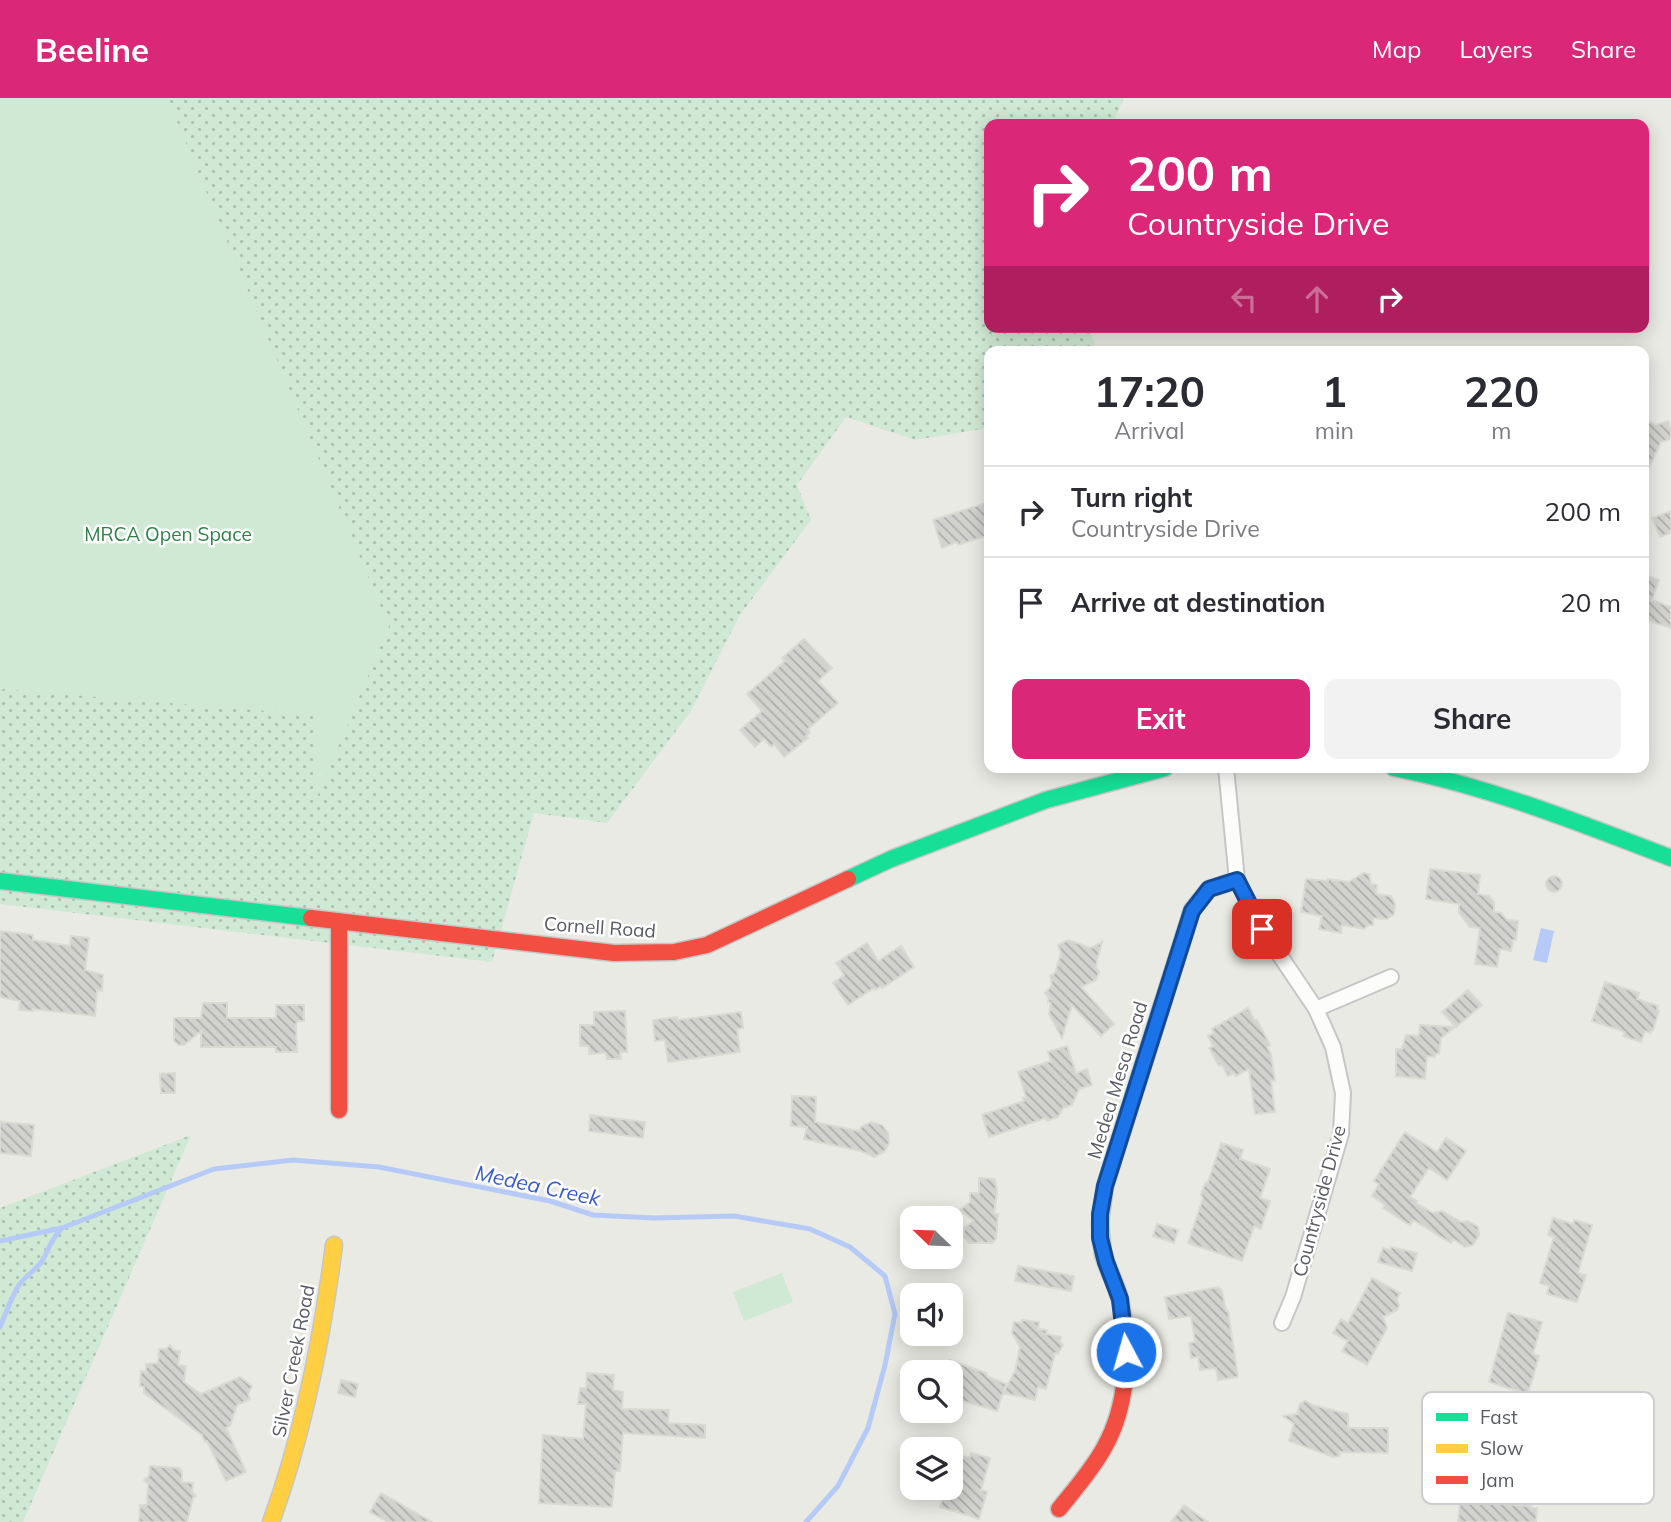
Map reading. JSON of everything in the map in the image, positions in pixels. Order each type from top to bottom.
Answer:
[{"type":"main road","name":"Cornell Road","points":[[0,881],[614,953],[674,953],[707,945],[891,859],[1046,800],[1146,773]]},
{"type":"main road","points":[[1426,773],[1495,791],[1671,858]]},
{"type":"main road","name":"Medea Mesa Road","points":[[1059,1509],[1108,1439],[1124,1395],[1126,1352],[1120,1299],[1100,1238],[1100,1214],[1105,1186],[1192,911],[1209,889],[1237,880]]},
{"type":"main road","points":[[339,921],[339,1110]]},
{"type":"main road","name":"Silver Creek Road","points":[[271,1522],[302,1433],[329,1290],[334,1245]]},
{"type":"street","name":"Countryside Drive","points":[[1226,773],[1237,880],[1262,929],[1317,1009],[1333,1047],[1343,1093],[1341,1134],[1293,1297],[1282,1323]]},
{"type":"street","points":[[1317,1009],[1391,977]]},
{"type":"green space","points":[[0,98],[1124,98],[1114,119],[984,119],[984,333],[1091,333],[1095,346],[984,346],[984,429],[915,440],[846,417],[797,485],[811,520],[740,615],[691,711],[607,823],[534,813],[492,962],[0,904]]},
{"type":"green space","name":"MRCA Open Space","points":[[0,98],[167,98],[389,626],[313,807],[314,715],[0,689]]},
{"type":"green space","points":[[191,1135],[23,1522],[0,1522],[0,1208]]},
{"type":"green space","points":[[782,1273],[793,1302],[744,1321],[733,1292]]},
{"type":"water","points":[[1541,928],[1554,931],[1547,963],[1533,960]]},
{"type":"building","points":[[1668,421],[1671,439],[1661,442],[1649,467],[1649,422],[1656,425]]},
{"type":"building","points":[[984,504],[984,537],[942,548],[933,520]]},
{"type":"building","points":[[1671,511],[1671,533],[1660,537],[1652,518]]},
{"type":"building","points":[[1649,576],[1659,580],[1652,600],[1671,607],[1671,628],[1649,621]]},
{"type":"building","points":[[804,639],[832,668],[818,681],[838,703],[808,729],[808,738],[784,757],[774,744],[771,747],[764,739],[755,747],[740,730],[762,711],[747,694],[785,661],[782,658]]},
{"type":"building","points":[[1430,869],[1480,875],[1478,894],[1489,896],[1494,902],[1494,912],[1501,913],[1507,920],[1518,921],[1516,940],[1513,940],[1511,951],[1500,949],[1497,967],[1475,964],[1480,928],[1470,927],[1459,913],[1459,904],[1426,899]]},
{"type":"building","points":[[1363,873],[1369,874],[1371,884],[1377,885],[1376,894],[1391,896],[1395,904],[1394,914],[1387,919],[1373,918],[1373,925],[1364,929],[1342,925],[1341,933],[1319,929],[1322,916],[1301,912],[1306,879],[1349,882]]},
{"type":"building","points":[[1554,876],[1560,878],[1560,890],[1554,892],[1548,890],[1546,884],[1548,878]]},
{"type":"building","points":[[0,931],[33,935],[33,940],[70,946],[71,936],[89,938],[85,970],[103,975],[102,991],[97,990],[95,1016],[19,1010],[20,1001],[0,997]]},
{"type":"building","points":[[1068,940],[1091,948],[1102,942],[1097,960],[1096,967],[1099,972],[1096,980],[1081,987],[1114,1024],[1101,1036],[1072,1005],[1062,1038],[1049,1014],[1051,1003],[1045,993],[1052,985],[1050,976],[1055,973],[1061,953],[1058,945]]},
{"type":"building","points":[[867,943],[878,961],[901,946],[914,967],[882,988],[874,988],[848,1005],[833,983],[844,975],[836,963]]},
{"type":"building","points":[[1605,982],[1639,993],[1637,999],[1658,1006],[1653,1030],[1650,1033],[1645,1031],[1641,1042],[1623,1036],[1625,1032],[1592,1021]]},
{"type":"building","points":[[1468,990],[1482,1005],[1456,1027],[1442,1012]]},
{"type":"building","points":[[203,1003],[227,1003],[227,1018],[276,1018],[276,1005],[304,1005],[304,1021],[298,1021],[296,1024],[297,1052],[276,1052],[276,1047],[201,1047],[201,1031],[184,1045],[179,1045],[174,1041],[174,1018],[201,1018]]},
{"type":"building","points":[[1248,1008],[1270,1045],[1267,1047],[1271,1054],[1275,1081],[1271,1081],[1275,1112],[1255,1114],[1249,1069],[1236,1076],[1234,1073],[1228,1076],[1209,1048],[1213,1046],[1208,1036],[1214,1033],[1212,1029]]},
{"type":"building","points":[[625,1011],[627,1052],[620,1052],[621,1059],[607,1059],[606,1053],[589,1054],[589,1046],[580,1046],[580,1025],[594,1025],[594,1012]]},
{"type":"building","points":[[741,1012],[743,1028],[737,1029],[740,1052],[668,1062],[665,1040],[655,1041],[653,1020],[677,1017],[678,1020]]},
{"type":"building","points":[[1420,1025],[1455,1027],[1441,1038],[1439,1053],[1435,1054],[1435,1057],[1427,1056],[1425,1079],[1396,1076],[1396,1049],[1402,1049],[1406,1035],[1419,1036]]},
{"type":"building","points":[[1067,1046],[1076,1073],[1087,1069],[1092,1085],[1079,1089],[1072,1105],[1063,1108],[1058,1117],[1047,1121],[1046,1118],[989,1137],[982,1115],[1024,1101],[1023,1098],[1026,1097],[1018,1072],[1051,1061],[1048,1052]]},
{"type":"building","points":[[175,1073],[175,1093],[161,1093],[160,1074]]},
{"type":"building","points":[[792,1096],[816,1097],[815,1122],[859,1131],[871,1122],[882,1125],[888,1133],[889,1143],[884,1152],[874,1157],[861,1151],[804,1139],[807,1127],[791,1126]]},
{"type":"building","points":[[590,1115],[645,1122],[643,1138],[589,1131]]},
{"type":"building","points":[[0,1122],[34,1125],[31,1156],[0,1153]]},
{"type":"building","points":[[1405,1132],[1437,1152],[1446,1138],[1466,1151],[1447,1180],[1429,1168],[1410,1197],[1433,1213],[1442,1211],[1461,1222],[1468,1221],[1478,1227],[1479,1235],[1473,1245],[1465,1247],[1453,1239],[1451,1243],[1413,1220],[1410,1225],[1383,1208],[1385,1205],[1372,1196],[1379,1184],[1374,1181]]},
{"type":"building","points":[[1221,1143],[1243,1150],[1240,1159],[1270,1169],[1260,1198],[1270,1201],[1261,1229],[1254,1226],[1242,1261],[1188,1243],[1203,1198],[1201,1195]]},
{"type":"building","points":[[979,1178],[995,1179],[997,1192],[994,1214],[998,1214],[996,1239],[992,1243],[969,1243],[964,1237],[964,1228],[974,1221],[963,1212],[963,1208],[970,1202],[970,1193],[979,1193]]},
{"type":"building","points":[[1553,1218],[1573,1224],[1574,1220],[1592,1225],[1578,1273],[1586,1275],[1577,1302],[1547,1294],[1549,1286],[1540,1283],[1554,1237],[1548,1235]]},
{"type":"building","points":[[1157,1224],[1178,1230],[1174,1243],[1153,1236]]},
{"type":"building","points":[[1391,1247],[1417,1253],[1412,1271],[1378,1262],[1383,1248],[1390,1250]]},
{"type":"building","points":[[1018,1266],[1074,1276],[1071,1291],[1015,1281]]},
{"type":"building","points":[[1372,1278],[1400,1293],[1397,1310],[1383,1317],[1387,1328],[1367,1365],[1342,1351],[1348,1341],[1333,1333],[1341,1319],[1348,1323]]},
{"type":"building","points":[[1218,1287],[1222,1290],[1228,1311],[1238,1377],[1218,1380],[1216,1368],[1200,1370],[1198,1357],[1191,1358],[1189,1343],[1195,1342],[1191,1316],[1169,1319],[1165,1297]]},
{"type":"building","points":[[1508,1313],[1542,1322],[1533,1354],[1539,1356],[1529,1392],[1489,1382]]},
{"type":"building","points":[[1022,1320],[1039,1322],[1038,1329],[1061,1337],[1060,1342],[1063,1345],[1058,1354],[1055,1353],[1046,1389],[1038,1387],[1035,1400],[1003,1393],[1015,1371],[1020,1347],[1012,1333],[1014,1322],[1021,1323]]},
{"type":"building","points":[[170,1345],[174,1350],[180,1351],[178,1365],[186,1366],[184,1382],[201,1394],[240,1377],[252,1386],[248,1394],[250,1399],[237,1405],[230,1426],[226,1428],[246,1472],[226,1481],[202,1435],[144,1393],[144,1387],[140,1386],[141,1371],[146,1372],[146,1364],[158,1363],[159,1349],[166,1349]]},
{"type":"building","points":[[963,1365],[1006,1384],[997,1411],[963,1401]]},
{"type":"building","points":[[587,1373],[614,1375],[613,1390],[623,1392],[622,1409],[669,1410],[668,1423],[705,1425],[705,1438],[623,1433],[620,1471],[615,1471],[612,1507],[539,1503],[543,1435],[583,1439],[586,1404],[578,1404],[580,1388],[586,1388]]},
{"type":"building","points":[[341,1380],[358,1384],[355,1397],[338,1393]]},
{"type":"building","points":[[1305,1401],[1348,1414],[1348,1428],[1388,1428],[1388,1453],[1340,1452],[1339,1456],[1333,1457],[1289,1441],[1294,1424],[1283,1416],[1297,1414],[1300,1404]]},
{"type":"building","points":[[971,1453],[990,1458],[981,1490],[987,1492],[979,1519],[940,1507],[942,1500],[963,1500],[963,1456],[970,1457]]},
{"type":"building","points":[[150,1466],[179,1468],[182,1482],[193,1483],[192,1491],[196,1496],[193,1498],[187,1522],[139,1522],[140,1505],[147,1505],[148,1484],[144,1480],[149,1476]]},
{"type":"building","points":[[381,1493],[432,1522],[388,1522],[370,1512]]},
{"type":"building","points":[[1460,1504],[1503,1504],[1537,1508],[1536,1522],[1458,1522]]},
{"type":"building","points":[[1184,1505],[1208,1522],[1171,1522]]},
{"type":"waterway","name":"Medea Creek","points":[[0,1241],[62,1228],[214,1169],[293,1160],[379,1167],[550,1201],[593,1215],[654,1218],[734,1216],[810,1229],[850,1247],[885,1276],[895,1314],[868,1428],[838,1486],[806,1522]]},
{"type":"waterway","points":[[0,1327],[19,1285],[42,1261],[62,1228]]},
{"type":"traffic: fast","points":[[848,879],[891,859],[1046,800],[1146,773]]},
{"type":"traffic: fast","points":[[1416,773],[1465,785],[1569,819],[1671,858]]},
{"type":"traffic: fast","points":[[0,881],[311,918]]},
{"type":"traffic: slow","points":[[1103,1254],[1100,1223],[1105,1186],[1192,910],[1209,889],[1237,880]]},
{"type":"traffic: slow","points":[[271,1522],[293,1454],[310,1385],[324,1316],[334,1245]]},
{"type":"traffic: jam","points":[[311,918],[614,953],[674,952],[707,945],[848,879]]},
{"type":"traffic: jam","points":[[339,921],[339,1110]]},
{"type":"traffic: jam","points":[[1059,1509],[1089,1472],[1104,1448],[1123,1394],[1126,1356],[1123,1318],[1119,1294],[1103,1254]]},
{"type":"route","points":[[1126,1352],[1120,1299],[1100,1238],[1100,1214],[1105,1186],[1192,911],[1209,889],[1237,880],[1262,929]]}]
